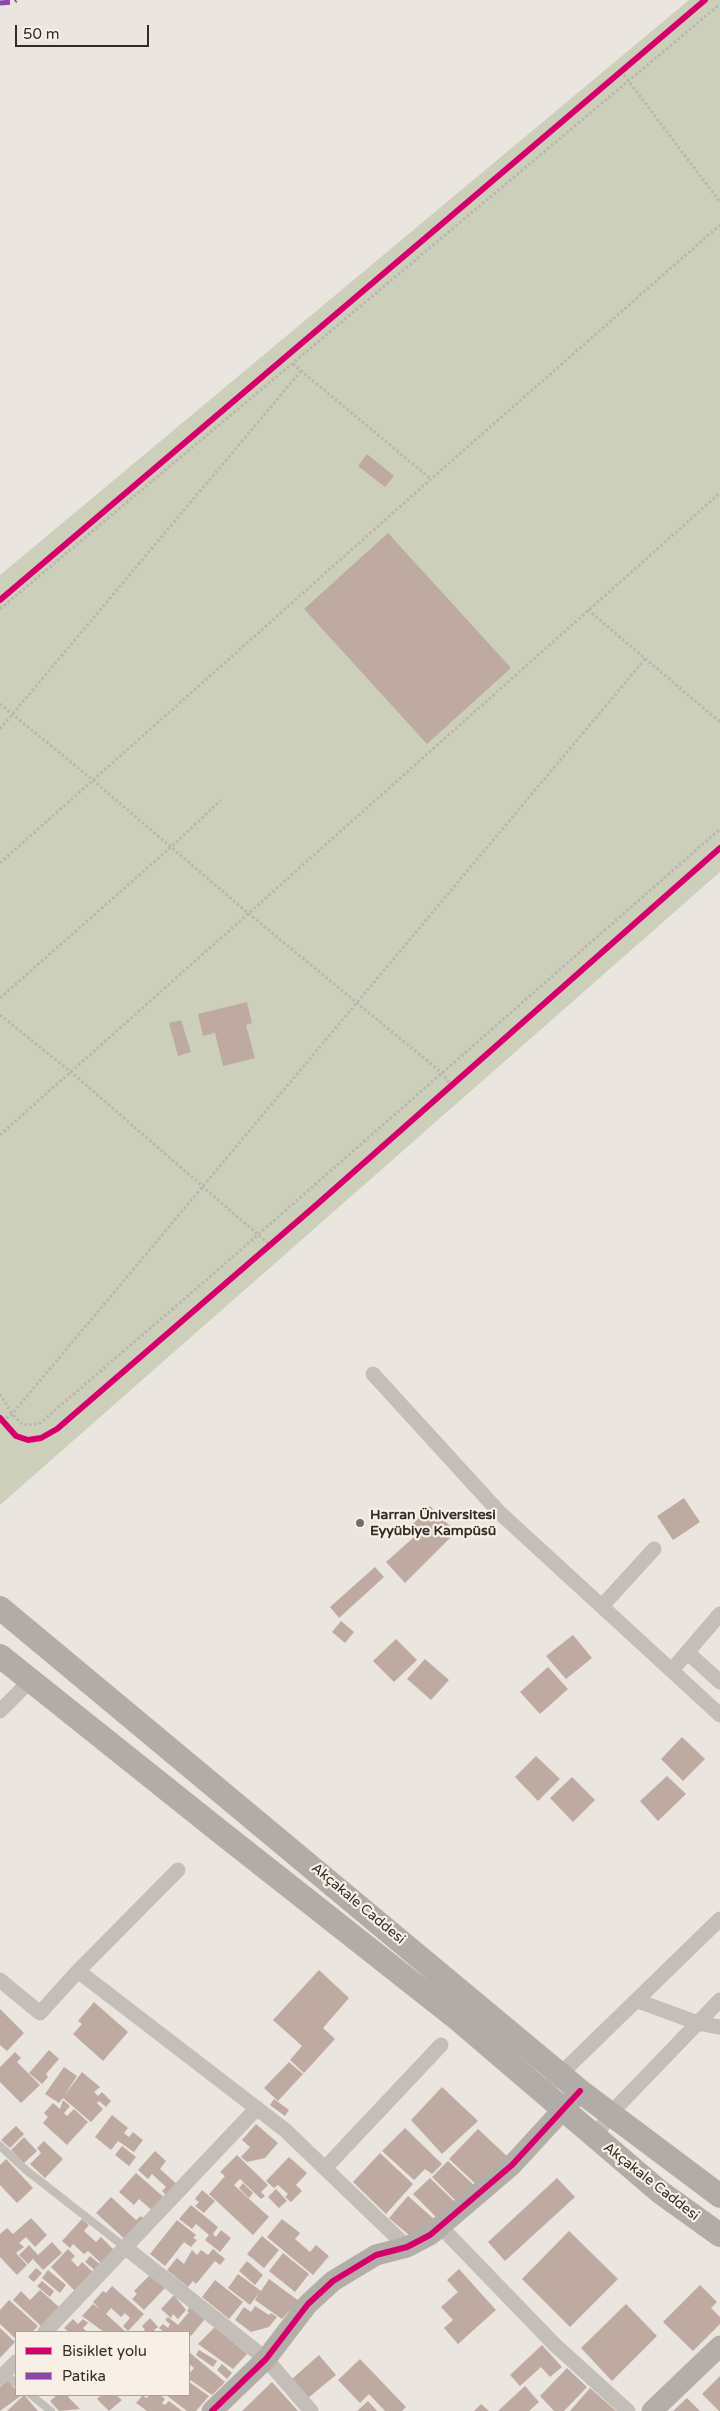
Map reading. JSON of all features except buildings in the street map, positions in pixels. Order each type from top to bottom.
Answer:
[{"type":"main road","name":"Akçakale Caddesi","points":[[0,1608],[580,2090],[720,2196]]},
{"type":"main road","name":"Akçakale Caddesi","points":[[0,1656],[454,2016],[660,2192],[720,2235]]},
{"type":"street","points":[[374,1374],[500,1513],[720,1715]]},
{"type":"street","points":[[602,1606],[654,1549]]},
{"type":"street","points":[[672,1670],[720,1614]]},
{"type":"street","points":[[687,1652],[720,1682]]},
{"type":"street","points":[[0,1711],[30,1680]]},
{"type":"street","points":[[0,1980],[40,2013],[78,1971],[178,1870]]},
{"type":"street","points":[[542,2092],[720,1919]]},
{"type":"street","points":[[78,1971],[257,2108],[326,2167],[407,2247]]},
{"type":"street","points":[[638,2000],[698,2023],[720,2027]]},
{"type":"street","points":[[595,2137],[610,2114],[720,2000]]},
{"type":"street","points":[[326,2167],[441,2045]]},
{"type":"street","points":[[212,2411],[266,2359],[308,2304],[333,2281],[376,2255],[407,2247],[430,2235],[512,2165],[580,2090]]},
{"type":"street","points":[[46,2331],[257,2108]]},
{"type":"street","points":[[440,2226],[554,2344],[628,2411]]},
{"type":"street","points":[[126,2248],[266,2359],[311,2411]]},
{"type":"street","points":[[652,2411],[720,2346]]},
{"type":"street","points":[[7,2378],[15,2364]]},
{"type":"lane","points":[[0,2146],[26,2170],[126,2248]]},
{"type":"lane","points":[[32,2396],[51,2411]]},
{"type":"path","points":[[0,609],[720,4]]},
{"type":"path","points":[[613,77],[628,65]]},
{"type":"path","points":[[620,71],[720,202]]},
{"type":"path","points":[[0,863],[431,479],[720,225]]},
{"type":"path","points":[[293,364],[431,479]]},
{"type":"path","points":[[0,729],[301,371]]},
{"type":"path","points":[[0,600],[160,464]]},
{"type":"path","points":[[0,1135],[720,493]]},
{"type":"path","points":[[588,610],[720,722]]},
{"type":"path","points":[[7,1428],[1,1420],[12,1414],[40,1377],[203,1186],[356,1001],[645,659]]},
{"type":"path","points":[[0,704],[94,781],[249,914],[442,1073],[451,1086]]},
{"type":"path","points":[[0,998],[171,847],[221,800]]},
{"type":"path","points":[[0,1394],[12,1414],[23,1425],[39,1424],[258,1235],[720,829]]},
{"type":"path","points":[[0,1015],[71,1072],[270,1245]]},
{"type":"path","points":[[444,1092],[458,1079]]},
{"type":"path","points":[[263,1251],[278,1238]]},
{"type":"green space","points":[[689,0],[720,0],[720,872],[0,1505],[0,575]]},
{"type":"marked path","points":[[0,3],[16,0]]},
{"type":"cycle path","points":[[0,600],[705,0]]},
{"type":"cycle path","points":[[0,1418],[16,1436],[28,1440],[41,1438],[57,1429],[314,1207],[720,848]]},
{"type":"cycle path","points":[[212,2411],[266,2359],[308,2304],[333,2281],[376,2255],[407,2247],[430,2235],[512,2165],[580,2091]]},
{"type":"place","name":"Harran Üniversitesi Eyyübiye Kampüsü","points":[[360,1523]]}]
